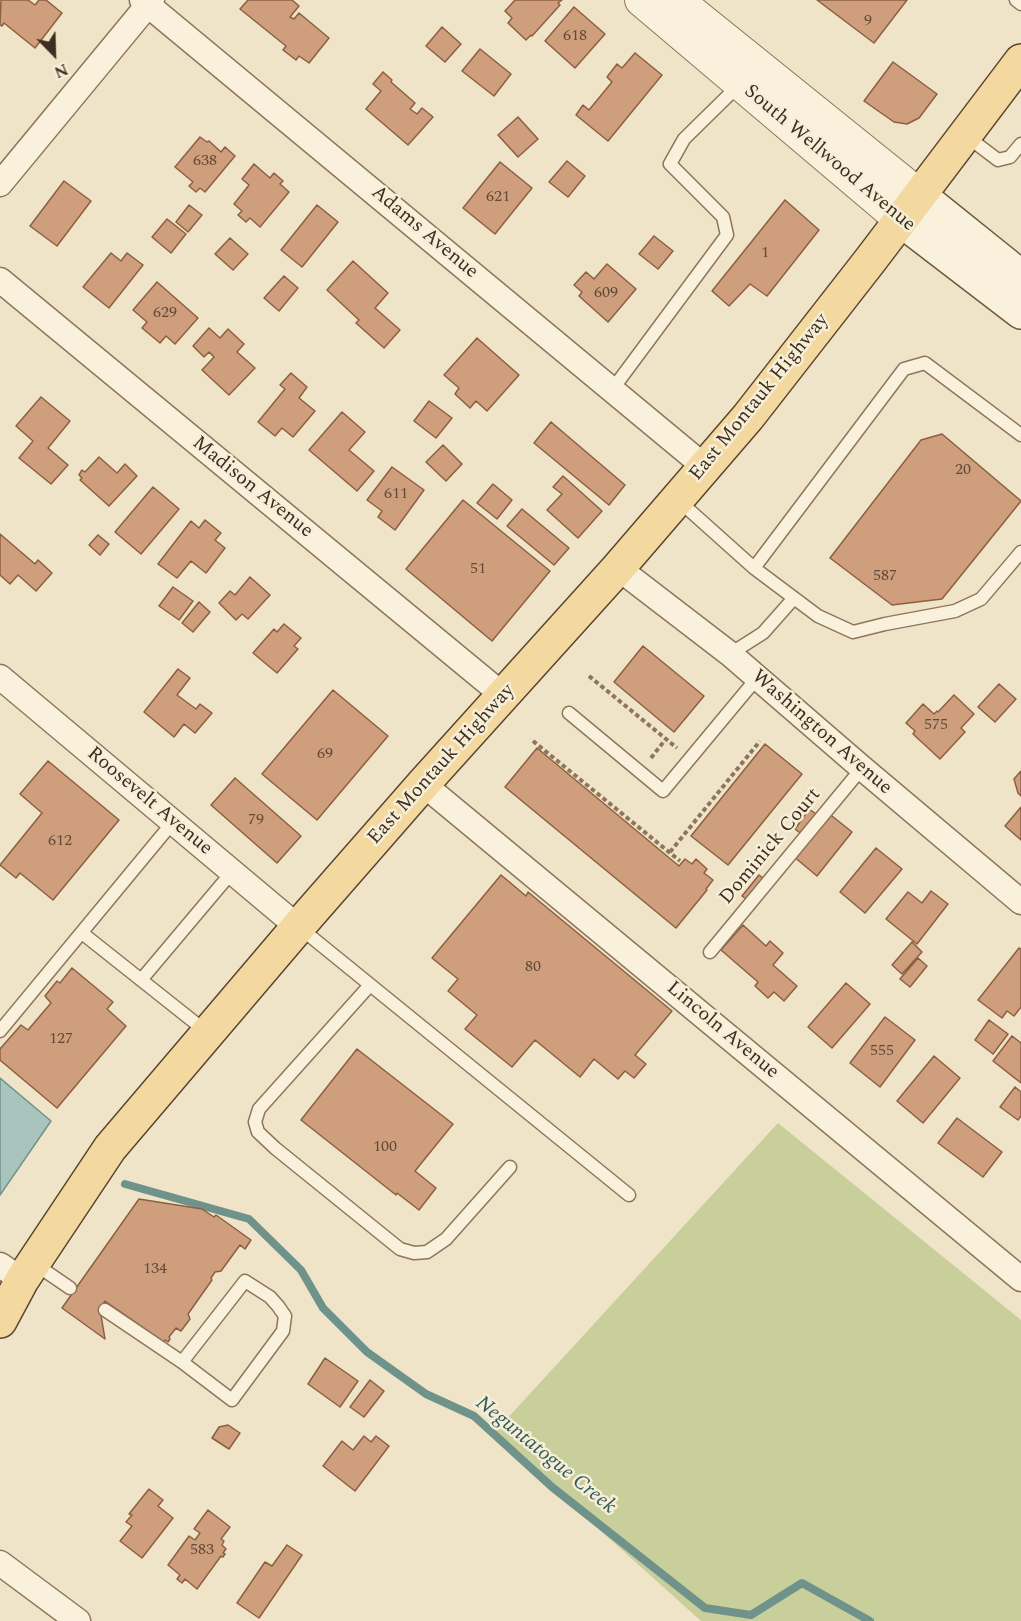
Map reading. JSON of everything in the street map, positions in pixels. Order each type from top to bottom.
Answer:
[{"type":"main road","name":"East Montauk Highway","points":[[0,1321],[18,1269],[110,1148],[298,927],[423,784],[618,568],[748,417],[1020,66]]},
{"type":"main road","name":"South Wellwood Avenue","points":[[910,207],[1021,277]]},
{"type":"main road","name":"South Wellwood Avenue","points":[[910,207],[1021,312]]},
{"type":"street","name":"South Wellwood Avenue","points":[[641,0],[740,84],[910,207]]},
{"type":"street","name":"South Wellwood Avenue","points":[[677,0],[910,207]]},
{"type":"street","points":[[0,184],[147,2]]},
{"type":"street","name":"Adams Avenue","points":[[147,2],[705,467]]},
{"type":"street","name":"Madison Avenue","points":[[0,280],[504,696]]},
{"type":"street","name":"Washington Avenue","points":[[618,568],[730,654],[1021,902]]},
{"type":"street","name":"Roosevelt Avenue","points":[[0,677],[298,927]]},
{"type":"street","name":"Lincoln Avenue","points":[[423,784],[1021,1280]]},
{"type":"street","points":[[0,1563],[78,1621]]},
{"type":"lane","points":[[1016,0],[1021,4]]},
{"type":"lane","points":[[612,390],[727,235],[723,217],[670,164],[684,139],[740,84]]},
{"type":"lane","points":[[965,135],[998,160],[1010,157],[1021,144]]},
{"type":"lane","points":[[754,568],[904,369],[925,363],[1021,435]]},
{"type":"lane","points":[[678,499],[754,568],[818,616],[853,632],[955,611],[981,600],[1021,552]]},
{"type":"lane","points":[[730,654],[764,633],[794,598]]},
{"type":"lane","points":[[569,713],[663,791],[757,678]]},
{"type":"lane","name":"Dominick Court","points":[[710,951],[862,768]]},
{"type":"lane","points":[[0,1030],[173,822]]},
{"type":"lane","points":[[141,980],[232,872]]},
{"type":"lane","points":[[298,927],[629,1195]]},
{"type":"lane","points":[[82,933],[208,1033]]},
{"type":"lane","points":[[370,986],[259,1109],[255,1122],[258,1132],[400,1249],[414,1253],[427,1252],[446,1239],[510,1167]]},
{"type":"lane","points":[[18,1269],[70,1288]]},
{"type":"lane","points":[[105,1310],[182,1362],[232,1400],[283,1331],[285,1316],[270,1297],[245,1281],[182,1362]]},
{"type":"path","points":[[589,676],[677,748],[683,740]]},
{"type":"path","points":[[533,741],[680,861]]},
{"type":"path","points":[[670,852],[759,741]]},
{"type":"green space","points":[[778,1123],[1021,1320],[1021,1621],[701,1621],[493,1434]]},
{"type":"water","points":[[0,1078],[51,1121],[0,1195]]},
{"type":"building","points":[[1,0],[28,0],[35,5],[39,0],[46,0],[62,13],[35,48],[4,23],[0,25]]},
{"type":"building","points":[[248,0],[292,0],[299,6],[290,17],[294,19],[299,13],[329,38],[309,63],[299,56],[296,60],[283,50],[286,46],[240,9]]},
{"type":"building","points":[[515,0],[562,0],[558,3],[560,5],[526,40],[508,23],[512,18],[505,11]]},
{"type":"building","points":[[817,0],[907,0],[874,43]]},
{"type":"building","points":[[574,7],[605,34],[575,68],[545,41]]},
{"type":"building","points":[[442,27],[461,44],[445,62],[426,46]]},
{"type":"building","points":[[480,49],[511,74],[494,96],[462,71]]},
{"type":"building","points":[[635,53],[662,75],[608,141],[576,115],[583,105],[589,110],[612,82],[607,77],[617,64],[622,68]]},
{"type":"building","points":[[893,62],[937,94],[919,118],[907,124],[894,122],[864,101]]},
{"type":"building","points":[[383,72],[415,103],[410,109],[417,114],[422,108],[433,117],[408,145],[366,109],[381,91],[373,84]]},
{"type":"building","points":[[518,117],[538,139],[518,157],[498,135]]},
{"type":"building","points":[[200,137],[209,141],[221,152],[225,147],[235,156],[205,192],[200,188],[196,192],[189,186],[193,182],[175,167]]},
{"type":"building","points":[[567,161],[585,176],[568,197],[549,182]]},
{"type":"building","points":[[500,162],[532,188],[495,234],[463,208]]},
{"type":"building","points":[[254,164],[270,178],[274,173],[283,181],[280,184],[289,192],[260,227],[250,218],[246,222],[238,215],[242,211],[234,204],[249,185],[242,179]]},
{"type":"building","points":[[64,181],[91,201],[57,246],[30,226]]},
{"type":"building","points":[[785,200],[819,230],[767,296],[750,284],[729,306],[712,291]]},
{"type":"building","points":[[189,205],[202,215],[188,232],[176,222]]},
{"type":"building","points":[[317,205],[338,222],[302,267],[281,250]]},
{"type":"building","points":[[167,219],[186,234],[171,253],[152,237]]},
{"type":"building","points":[[654,236],[673,251],[658,269],[639,254]]},
{"type":"building","points":[[230,238],[248,254],[233,270],[215,254]]},
{"type":"building","points":[[111,253],[121,261],[127,253],[143,265],[109,308],[83,287]]},
{"type":"building","points":[[353,261],[388,293],[375,308],[400,330],[384,348],[356,323],[359,320],[327,290]]},
{"type":"building","points":[[607,264],[636,289],[608,322],[579,296],[582,292],[574,285],[586,272],[594,279]]},
{"type":"building","points":[[284,276],[298,288],[279,311],[264,298]]},
{"type":"building","points":[[157,282],[198,318],[175,344],[166,336],[160,343],[142,328],[147,322],[133,310]]},
{"type":"building","points":[[209,328],[220,338],[228,329],[244,344],[237,352],[255,368],[229,395],[202,370],[214,357],[209,352],[204,357],[193,346]]},
{"type":"building","points":[[477,338],[519,375],[487,411],[476,401],[470,408],[455,394],[459,388],[444,375]]},
{"type":"building","points":[[291,373],[307,387],[299,398],[315,411],[293,437],[282,428],[275,436],[258,422],[285,389],[280,385]]},
{"type":"building","points":[[41,397],[70,421],[48,448],[68,465],[51,484],[19,458],[33,441],[16,426]]},
{"type":"building","points":[[429,401],[452,418],[436,438],[414,421]]},
{"type":"building","points":[[342,412],[365,432],[349,450],[374,471],[357,491],[309,450]]},
{"type":"building","points":[[551,422],[625,485],[609,505],[534,443]]},
{"type":"building","points":[[942,434],[1021,501],[942,599],[892,605],[830,558],[921,440]]},
{"type":"building","points":[[443,445],[462,464],[446,481],[426,462]]},
{"type":"building","points":[[99,457],[117,473],[125,464],[137,476],[109,506],[80,480],[82,478],[79,475],[82,470],[85,472]]},
{"type":"building","points":[[392,467],[424,490],[395,530],[378,517],[382,511],[367,500]]},
{"type":"building","points":[[563,476],[602,511],[578,538],[547,510],[562,494],[553,487]]},
{"type":"building","points":[[493,484],[512,500],[497,519],[477,503]]},
{"type":"building","points":[[153,487],[179,509],[141,554],[115,532]]},
{"type":"building","points":[[463,500],[550,571],[492,641],[406,569]]},
{"type":"building","points":[[522,509],[569,548],[554,565],[507,526]]},
{"type":"building","points":[[205,520],[221,533],[215,540],[225,548],[206,573],[191,561],[177,578],[158,564],[191,521],[199,528]]},
{"type":"building","points":[[0,534],[35,564],[38,560],[52,573],[36,591],[18,575],[10,584],[0,575]]},
{"type":"building","points":[[98,535],[109,544],[100,555],[89,545]]},
{"type":"building","points":[[250,577],[270,595],[248,619],[242,614],[236,620],[219,603],[230,591],[235,595]]},
{"type":"building","points":[[173,587],[193,601],[179,620],[159,606]]},
{"type":"building","points":[[199,602],[210,612],[193,632],[182,623]]},
{"type":"building","points":[[284,624],[301,638],[294,646],[298,649],[277,673],[253,653],[274,629],[277,632]]},
{"type":"building","points":[[643,646],[704,696],[674,732],[614,682]]},
{"type":"building","points":[[178,669],[190,678],[177,695],[196,709],[200,704],[212,713],[195,733],[184,724],[174,737],[144,712]]},
{"type":"building","points":[[999,684],[1016,699],[995,722],[978,707]]},
{"type":"building","points":[[333,690],[388,736],[317,820],[262,774]]},
{"type":"building","points":[[954,695],[974,714],[961,728],[965,732],[940,759],[913,734],[915,731],[906,723],[923,704],[934,714]]},
{"type":"building","points":[[765,744],[802,774],[728,865],[691,836]]},
{"type":"building","points":[[537,748],[679,866],[685,859],[692,864],[696,859],[707,869],[704,873],[713,880],[676,928],[505,787]]},
{"type":"building","points":[[48,761],[119,820],[53,900],[20,873],[16,878],[0,865],[42,813],[20,794]]},
{"type":"building","points":[[1021,771],[1021,796],[1014,779]]},
{"type":"building","points":[[235,778],[301,836],[277,863],[211,805]]},
{"type":"building","points":[[1021,807],[1021,840],[1005,826]]},
{"type":"building","points":[[809,809],[819,816],[804,836],[795,829]]},
{"type":"building","points":[[827,812],[852,832],[817,876],[793,856]]},
{"type":"building","points":[[876,848],[902,869],[865,913],[840,892]]},
{"type":"building","points":[[501,875],[526,896],[528,892],[672,1011],[635,1055],[646,1064],[634,1078],[625,1071],[618,1079],[594,1059],[580,1077],[535,1040],[512,1067],[465,1029],[477,1015],[448,991],[458,979],[432,958]]},
{"type":"building","points":[[759,875],[767,881],[750,902],[742,896]]},
{"type":"building","points":[[931,891],[948,904],[917,944],[886,919],[908,892],[922,903]]},
{"type":"building","points":[[743,925],[766,946],[770,941],[783,953],[773,965],[797,986],[784,1001],[774,992],[768,998],[755,986],[758,982],[721,950]]},
{"type":"building","points":[[912,942],[922,952],[902,974],[892,965]]},
{"type":"building","points":[[1019,948],[1021,949],[1021,1007],[1014,1016],[1007,1011],[1002,1018],[978,1000]]},
{"type":"building","points":[[918,958],[927,966],[910,987],[900,979]]},
{"type":"building","points":[[72,968],[113,1002],[107,1009],[126,1026],[57,1108],[0,1060],[0,1049],[21,1025],[28,1030],[51,1003],[45,996]]},
{"type":"building","points":[[846,983],[870,1004],[832,1048],[808,1027]]},
{"type":"building","points":[[885,1017],[915,1040],[880,1087],[850,1063]]},
{"type":"building","points":[[989,1020],[1008,1034],[993,1054],[975,1040]]},
{"type":"building","points":[[1012,1036],[1021,1043],[1021,1083],[993,1061]]},
{"type":"building","points":[[357,1049],[453,1124],[415,1171],[436,1188],[419,1210],[397,1193],[396,1195],[301,1120]]},
{"type":"building","points":[[934,1056],[960,1078],[923,1123],[897,1101]]},
{"type":"building","points":[[1015,1087],[1021,1092],[1021,1116],[1018,1120],[1000,1107]]},
{"type":"building","points":[[957,1118],[1002,1152],[983,1177],[938,1143]]},
{"type":"building","points":[[139,1199],[202,1209],[214,1217],[216,1215],[251,1240],[245,1249],[240,1245],[221,1271],[215,1272],[212,1280],[188,1314],[190,1319],[181,1331],[176,1328],[168,1342],[165,1340],[164,1342],[105,1301],[100,1309],[105,1339],[62,1308]]},
{"type":"building","points":[[325,1358],[358,1381],[340,1407],[308,1384]]},
{"type":"building","points":[[370,1380],[384,1391],[364,1417],[350,1407]]},
{"type":"building","points":[[228,1425],[240,1433],[229,1449],[212,1438],[219,1427]]},
{"type":"building","points":[[364,1436],[371,1442],[376,1436],[389,1446],[355,1491],[323,1466],[342,1441],[353,1450]]},
{"type":"building","points":[[149,1489],[163,1500],[158,1506],[173,1518],[142,1558],[120,1541],[132,1526],[126,1522],[132,1515],[129,1514]]},
{"type":"building","points":[[208,1510],[230,1527],[221,1539],[224,1541],[222,1545],[226,1549],[223,1553],[225,1554],[221,1556],[197,1589],[185,1579],[182,1583],[177,1579],[180,1575],[168,1565],[189,1536],[195,1540],[200,1533],[194,1529]]},
{"type":"building","points":[[287,1545],[302,1555],[259,1618],[237,1603],[265,1562],[272,1566]]},
{"type":"waterway","name":"Neguntatogue Creek","points":[[125,1184],[249,1219],[301,1270],[323,1308],[367,1352],[426,1394],[474,1416],[552,1487],[705,1608],[751,1615],[802,1583],[870,1621]]}]
